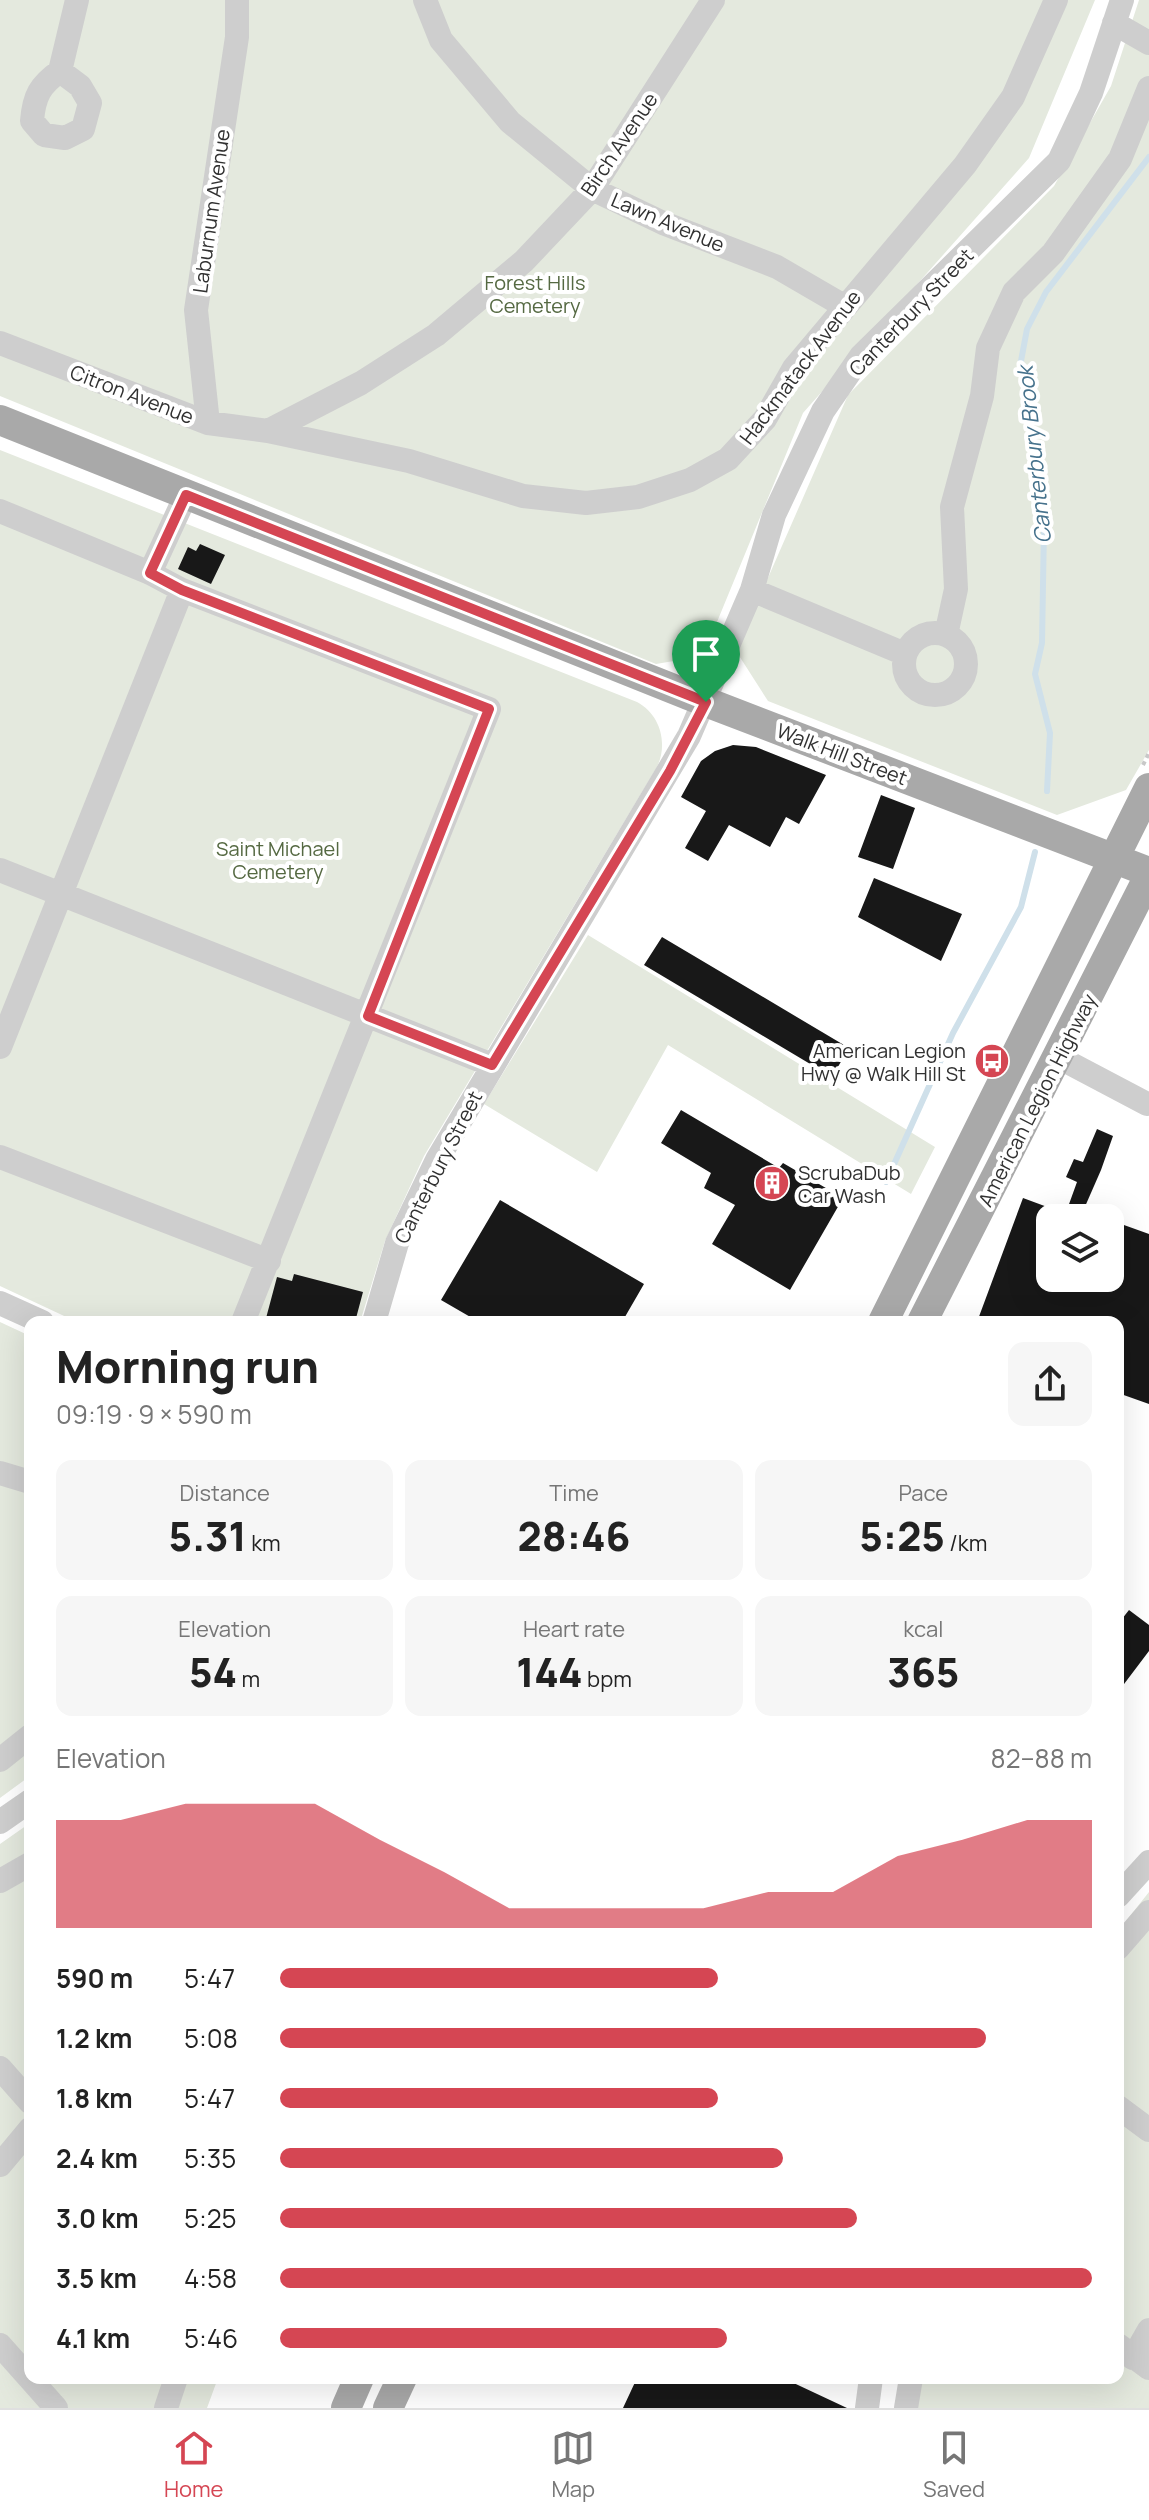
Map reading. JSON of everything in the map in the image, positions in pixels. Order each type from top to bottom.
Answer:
[{"type":"main road","name":"Walk Hill Street","points":[[0,420],[706,702],[1112,857],[1149,874]]},
{"type":"main road","name":"American Legion Highway","points":[[886,1316],[1149,788]]},
{"type":"main road","name":"American Legion Highway","points":[[925,1316],[1149,874]]},
{"type":"main road","points":[[346,2408],[356,2384]]},
{"type":"main road","points":[[388,2408],[399,2384]]},
{"type":"street","points":[[60,71],[77,0]]},
{"type":"street","name":"Laburnum Avenue","points":[[208,423],[196,310],[237,37],[237,0]]},
{"type":"street","name":"Lawn Avenue","points":[[425,0],[441,40],[510,122],[592,189],[663,223],[777,267],[844,306]]},
{"type":"street","name":"Birch Avenue","points":[[268,431],[361,383],[436,335],[524,261],[592,189],[713,0]]},
{"type":"street","name":"Hackmatack Avenue","points":[[268,431],[409,461],[523,496],[586,503],[638,497],[690,480],[728,459],[765,419],[794,368],[965,165],[1013,97],[1056,0]]},
{"type":"street","points":[[1118,12],[1149,43]]},
{"type":"street","name":"Canterbury Street","points":[[376,1316],[389,1266],[414,1206],[492,1065],[670,771],[706,702],[752,590],[774,515],[823,411],[861,356],[1059,161],[1091,93],[1118,12]]},
{"type":"street","points":[[946,635],[956,589],[952,507],[982,396],[988,348],[1014,292],[1053,253],[1120,159],[1149,88]]},
{"type":"street","name":"Citron Avenue","points":[[0,343],[208,423],[268,431]]},
{"type":"street","points":[[150,573],[186,495]]},
{"type":"street","points":[[0,511],[150,573],[182,590],[489,709],[246,1316]]},
{"type":"street","points":[[0,1047],[182,590]]},
{"type":"street","points":[[752,590],[905,654]]},
{"type":"street","points":[[946,635],[961,648],[965,657],[965,672],[950,691],[933,695],[912,685],[906,676],[905,654],[922,636],[946,635]]},
{"type":"street","points":[[0,870],[492,1065]]},
{"type":"street","points":[[1058,1057],[1147,1104]]},
{"type":"street","points":[[0,1157],[269,1261]]},
{"type":"street","points":[[0,1303],[29,1316]]},
{"type":"street","points":[[0,1473],[24,1480]]},
{"type":"street","points":[[0,1760],[24,1741]]},
{"type":"street","points":[[0,1822],[24,1805]]},
{"type":"street","points":[[1124,1889],[1149,1862]]},
{"type":"street","points":[[0,1881],[24,1867]]},
{"type":"street","points":[[1124,1942],[1147,1918]]},
{"type":"street","points":[[0,2068],[24,2095]]},
{"type":"street","points":[[1124,2111],[1149,2130]]},
{"type":"street","points":[[0,2165],[24,2136]]},
{"type":"street","points":[[1133,2357],[1149,2330]]},
{"type":"street","points":[[0,2345],[24,2372]]},
{"type":"street","points":[[35,2384],[56,2408]]},
{"type":"street","points":[[166,2408],[174,2384]]},
{"type":"street","points":[[867,2408],[870,2384]]},
{"type":"street","points":[[906,2408],[910,2384]]},
{"type":"green space","name":"Forest Hills Cemetery","points":[[0,0],[1095,0],[1029,158],[803,413],[703,656],[656,664],[0,396]]},
{"type":"green space","points":[[1139,0],[1149,0],[1149,750],[1126,790],[1057,815],[768,701],[736,651],[848,395],[1054,186],[1111,86]]},
{"type":"green space","name":"Saint Michael Cemetery","points":[[0,450],[637,702],[652,714],[662,740],[657,767],[424,1156],[385,1241],[362,1316],[64,1316],[0,1286]]},
{"type":"green space","points":[[588,935],[935,1147],[911,1194],[668,1045],[597,1172],[484,1104]]},
{"type":"green space","points":[[0,1322],[24,1333],[24,1780],[0,1798]]},
{"type":"green space","points":[[24,1827],[24,2384],[216,2384],[207,2408],[0,2408],[0,1844]]},
{"type":"green space","points":[[1149,1892],[1149,2408],[905,2408],[907,2384],[1124,2384],[1124,1923]]},
{"type":"building","points":[[200,544],[225,555],[211,584],[178,569],[188,547],[196,551]]},
{"type":"building","points":[[733,745],[756,747],[826,775],[799,824],[786,817],[770,847],[729,825],[708,861],[685,848],[706,811],[681,797],[701,761],[715,751]]},
{"type":"building","points":[[881,795],[915,808],[893,869],[858,857]]},
{"type":"building","points":[[874,878],[962,914],[941,961],[858,917]]},
{"type":"building","points":[[662,937],[849,1048],[832,1077],[644,965]]},
{"type":"building","points":[[681,1110],[779,1168],[783,1163],[843,1198],[790,1290],[712,1244],[735,1205],[704,1188],[711,1173],[661,1143]]},
{"type":"building","points":[[1097,1129],[1113,1136],[1086,1204],[1069,1204],[1077,1182],[1066,1177],[1074,1159],[1083,1162]]},
{"type":"building","points":[[1023,1198],[1039,1204],[1036,1204],[1036,1292],[1124,1292],[1124,1225],[1149,1234],[1149,1404],[1124,1395],[1124,1316],[979,1316]]},
{"type":"building","points":[[500,1200],[644,1284],[625,1316],[469,1316],[441,1300]]},
{"type":"building","points":[[294,1274],[363,1292],[357,1316],[267,1316],[277,1277],[292,1281]]},
{"type":"building","points":[[1129,1610],[1149,1625],[1149,1651],[1124,1684],[1124,1616]]},
{"type":"building","points":[[634,2384],[796,2384],[847,2408],[623,2408]]},
{"type":"waterway","name":"Canterbury Brook","points":[[1047,791],[1050,733],[1035,674],[1042,643],[1044,527],[1021,361],[1027,329],[1046,292],[1149,157]]},
{"type":"waterway","name":"Canterbury Brook","points":[[886,1182],[953,1033],[1021,907],[1035,852]]},
{"type":"place","name":"American Legion Hwy @ Walk Hill St","points":[[992,1061]]},
{"type":"place","name":"ScrubaDub Car Wash","points":[[772,1183]]},
{"type":"route","points":[[186,495],[706,702],[670,771],[492,1065],[368,1016],[489,709],[182,590],[150,573],[186,495]]}]
